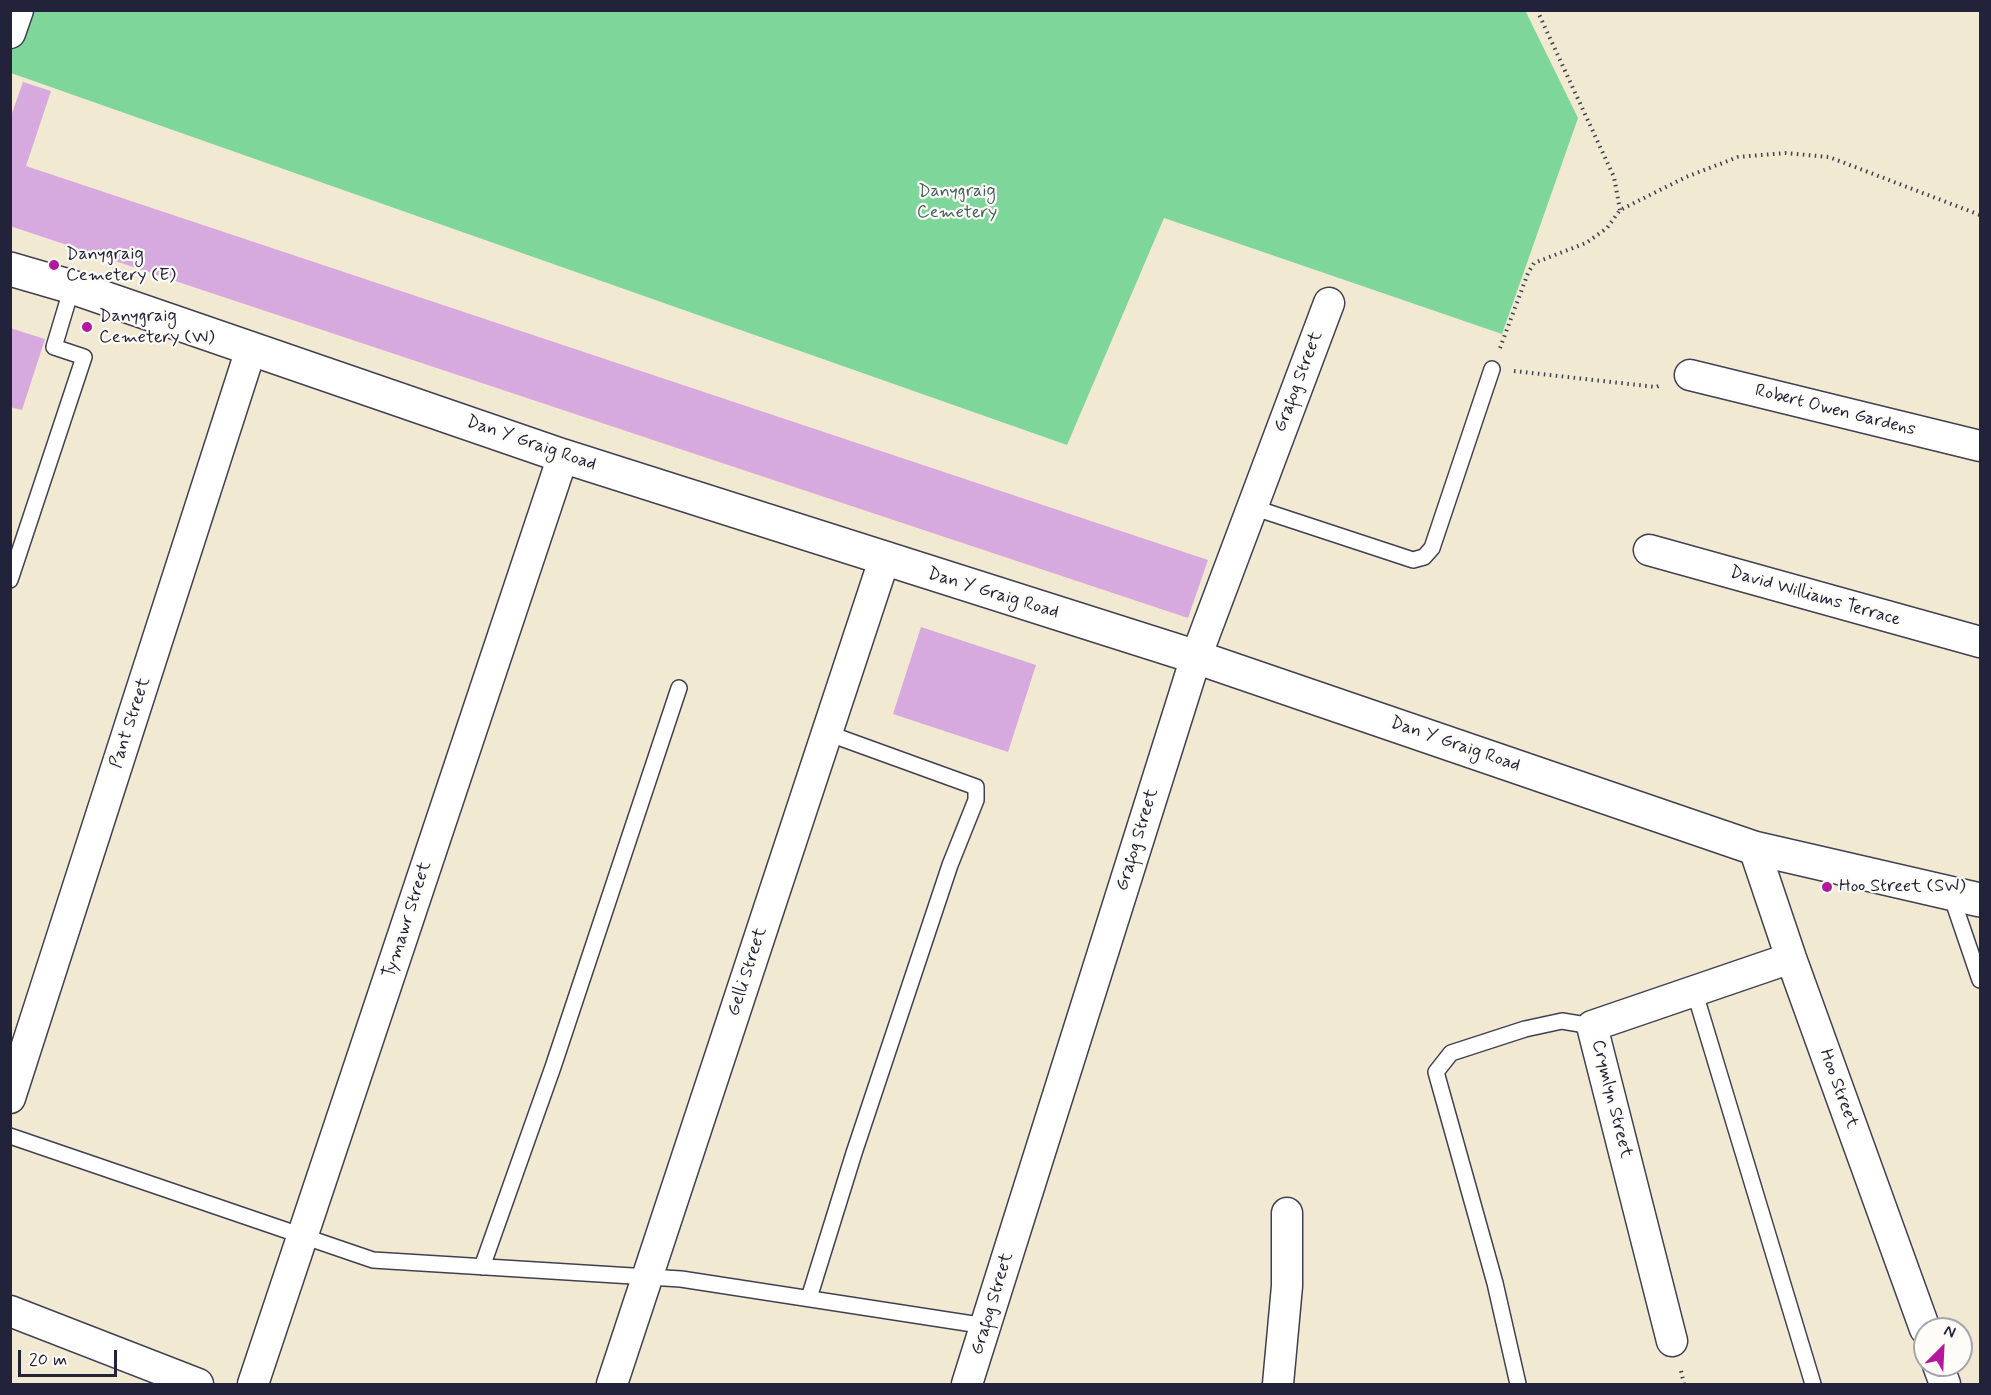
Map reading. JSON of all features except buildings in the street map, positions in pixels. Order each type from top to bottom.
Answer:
[{"type":"street","points":[[10,33],[18,10]]},
{"type":"street","name":"Dan Y Graig Road","points":[[10,269],[72,287],[563,456],[884,560],[1196,657],[1754,848],[1966,897]]},
{"type":"street","name":"Grafog Street","points":[[968,1384],[1196,657],[1329,303]]},
{"type":"street","name":"Pant Street","points":[[10,1098],[251,349]]},
{"type":"street","name":"Robert Owen Gardens","points":[[1690,375],[1980,446]]},
{"type":"street","name":"Tymawr Street","points":[[253,1384],[563,456]]},
{"type":"street","name":"David Williams Terrace","points":[[1649,550],[1980,642]]},
{"type":"street","name":"Gelli Street","points":[[612,1384],[884,560]]},
{"type":"street","name":"Hoo Street","points":[[1754,848],[1791,958],[1921,1317]]},
{"type":"street","name":"Crymlyn Street","points":[[1672,1341],[1592,1026],[1791,958]]},
{"type":"street","points":[[1278,1384],[1287,1286],[1287,1213]]},
{"type":"street","points":[[10,1311],[198,1384]]},
{"type":"lane","points":[[10,580],[84,357],[54,347],[72,287]]},
{"type":"lane","points":[[1252,507],[1413,560],[1424,557],[1432,548],[1492,369]]},
{"type":"lane","points":[[482,1267],[553,1067],[680,688]]},
{"type":"lane","points":[[809,1298],[854,1153],[950,865],[976,800],[976,788],[827,733]]},
{"type":"lane","points":[[1966,897],[1980,980]]},
{"type":"lane","points":[[1694,990],[1813,1384]]},
{"type":"lane","points":[[1518,1384],[1495,1283],[1436,1072],[1451,1053],[1525,1029],[1562,1021],[1592,1026]]},
{"type":"lane","points":[[10,1136],[373,1260],[681,1279],[986,1326]]},
{"type":"path","points":[[1537,10],[1614,177],[1620,210]]},
{"type":"path","points":[[1690,375],[1656,387],[1492,369],[1527,273],[1534,263],[1545,256],[1586,243],[1607,228],[1620,210],[1686,177],[1738,158],[1785,153],[1829,157],[1980,215]]},
{"type":"green space","name":"Danygraig Cemetery","points":[[11,10],[1525,10],[1578,118],[1502,334],[1164,218],[1067,445],[11,73]]},
{"type":"place","name":"Danygraig Cemetery (E)","points":[[54,265]]},
{"type":"place","name":"Danygraig Cemetery (W)","points":[[87,327]]},
{"type":"place","name":"Hoo Street (SW)","points":[[1827,887]]}]
